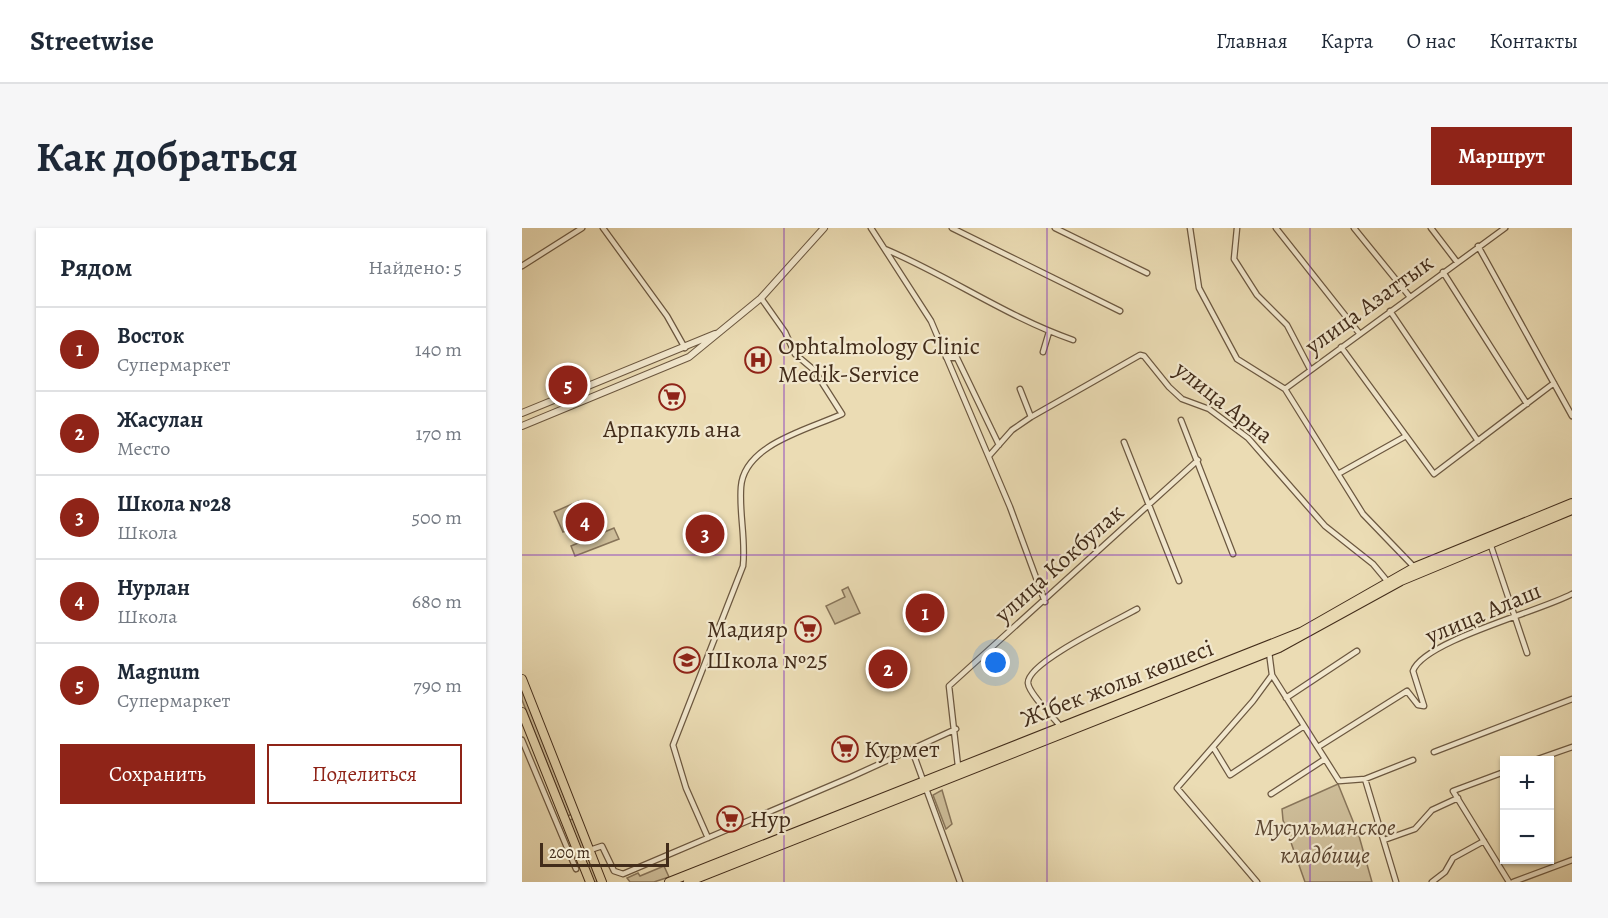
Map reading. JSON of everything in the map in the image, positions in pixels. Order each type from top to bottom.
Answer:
[{"type":"main road","name":"Жібек жолы көшесі","points":[[669,882],[924,784],[1105,719],[1269,652],[1301,638],[1417,571],[1572,503]]},
{"type":"main road","name":"Жібек жолы көшесі","points":[[688,882],[924,784],[958,766],[1301,632],[1388,582],[1572,510]]},
{"type":"main road","points":[[522,679],[602,882]]},
{"type":"main road","points":[[522,712],[590,882]]},
{"type":"main road","points":[[566,819],[576,815]]},
{"type":"main road","points":[[561,830],[570,828]]},
{"type":"street","points":[[522,266],[582,228]]},
{"type":"street","points":[[603,228],[667,316],[685,348]]},
{"type":"street","points":[[522,426],[689,357],[761,298],[824,228]]},
{"type":"street","points":[[871,228],[931,321],[989,456],[1044,602]]},
{"type":"street","points":[[952,228],[1120,311]]},
{"type":"street","points":[[1055,228],[1148,273]]},
{"type":"street","points":[[1190,228],[1198,288],[1237,359],[1285,389],[1363,514],[1417,571]]},
{"type":"street","points":[[1237,228],[1234,259],[1257,295],[1287,326],[1310,369]]},
{"type":"street","points":[[1277,228],[1359,333]]},
{"type":"street","points":[[1354,228],[1410,297]]},
{"type":"street","points":[[1431,228],[1457,262]]},
{"type":"street","name":"улица Азаттык","points":[[1285,389],[1504,228]]},
{"type":"street","points":[[1478,246],[1572,416]]},
{"type":"street","points":[[885,249],[915,262],[1049,332],[1073,340]]},
{"type":"street","points":[[1443,272],[1527,404]]},
{"type":"street","points":[[708,838],[686,788],[673,744],[743,566],[746,546],[741,484],[758,455],[789,436],[842,414],[822,380],[795,354],[785,332],[761,298]]},
{"type":"street","points":[[1390,310],[1478,441]]},
{"type":"street","points":[[522,414],[685,348],[723,330]]},
{"type":"street","points":[[1043,352],[1049,332]]},
{"type":"street","points":[[1341,347],[1434,474],[1554,383]]},
{"type":"street","name":"улица Арна","points":[[989,456],[1012,430],[1031,417],[1140,355],[1144,356],[1182,399],[1209,409],[1248,438],[1325,526],[1373,564],[1388,582]]},
{"type":"street","points":[[946,357],[957,358],[999,445]]},
{"type":"street","points":[[1020,389],[1031,417]]},
{"type":"street","points":[[1181,420],[1233,554]]},
{"type":"street","points":[[1338,474],[1406,436]]},
{"type":"street","points":[[1124,442],[1179,581]]},
{"type":"street","name":"улица Кокбулак","points":[[958,766],[956,729],[949,686],[1198,460]]},
{"type":"street","points":[[1490,543],[1527,653]]},
{"type":"street","name":"улица Алаш","points":[[1318,747],[1407,691],[1418,705],[1424,706],[1413,671],[1416,663],[1478,630],[1546,607],[1572,594]]},
{"type":"street","points":[[1061,727],[1030,689],[1029,676],[1035,668],[1054,653],[1137,609]]},
{"type":"street","points":[[1286,698],[1357,651]]},
{"type":"street","points":[[1269,652],[1272,675],[1339,781],[1365,779],[1413,759]]},
{"type":"street","points":[[1257,882],[1177,788],[1272,675]]},
{"type":"street","points":[[1434,752],[1572,699]]},
{"type":"street","points":[[1213,747],[1230,775],[1304,726]]},
{"type":"street","points":[[590,850],[602,846],[614,871],[620,875],[956,729]]},
{"type":"street","points":[[522,740],[576,870]]},
{"type":"street","points":[[1546,756],[1572,747]]},
{"type":"street","points":[[912,750],[960,882]]},
{"type":"street","points":[[1271,794],[1325,759]]},
{"type":"street","points":[[1500,773],[1453,790],[1511,882],[1572,860]]},
{"type":"street","points":[[1365,779],[1396,882]]},
{"type":"street","points":[[1384,840],[1415,829],[1432,810],[1458,798]]},
{"type":"street","points":[[1432,882],[1445,872],[1453,858],[1484,841]]},
{"type":"green space","points":[[579,501],[588,522],[563,532],[554,512]]},
{"type":"green space","points":[[614,528],[619,539],[575,556],[571,546]]},
{"type":"green space","points":[[848,587],[860,613],[835,624],[826,606],[845,597],[842,590]]},
{"type":"green space","points":[[522,688],[572,814],[568,816],[522,700]]},
{"type":"green space","name":"Мусульманское кладбище","points":[[1338,784],[1359,836],[1372,882],[1305,882],[1283,820],[1282,809]]},
{"type":"green space","points":[[942,790],[952,824],[946,829],[933,795]]},
{"type":"green space","points":[[573,819],[598,882],[594,882],[569,820]]},
{"type":"green space","points":[[664,866],[669,877],[654,882],[630,882],[627,878],[638,873],[640,876]]},
{"type":"place","name":"Ophtalmology Clinic Medik-Service","points":[[758,360]]},
{"type":"place","name":"Magnum","points":[[568,385]]},
{"type":"place","name":"Арпакуль ана","points":[[672,397]]},
{"type":"place","name":"Нурлан","points":[[585,522]]},
{"type":"place","name":"Школа №28","points":[[705,534]]},
{"type":"place","name":"Восток","points":[[925,613]]},
{"type":"place","name":"Мадияр","points":[[808,629]]},
{"type":"place","name":"Школа №25","points":[[687,660]]},
{"type":"place","name":"Жасулан","points":[[888,669]]},
{"type":"place","name":"Курмет","points":[[845,749]]},
{"type":"place","name":"Нур","points":[[730,819]]}]
